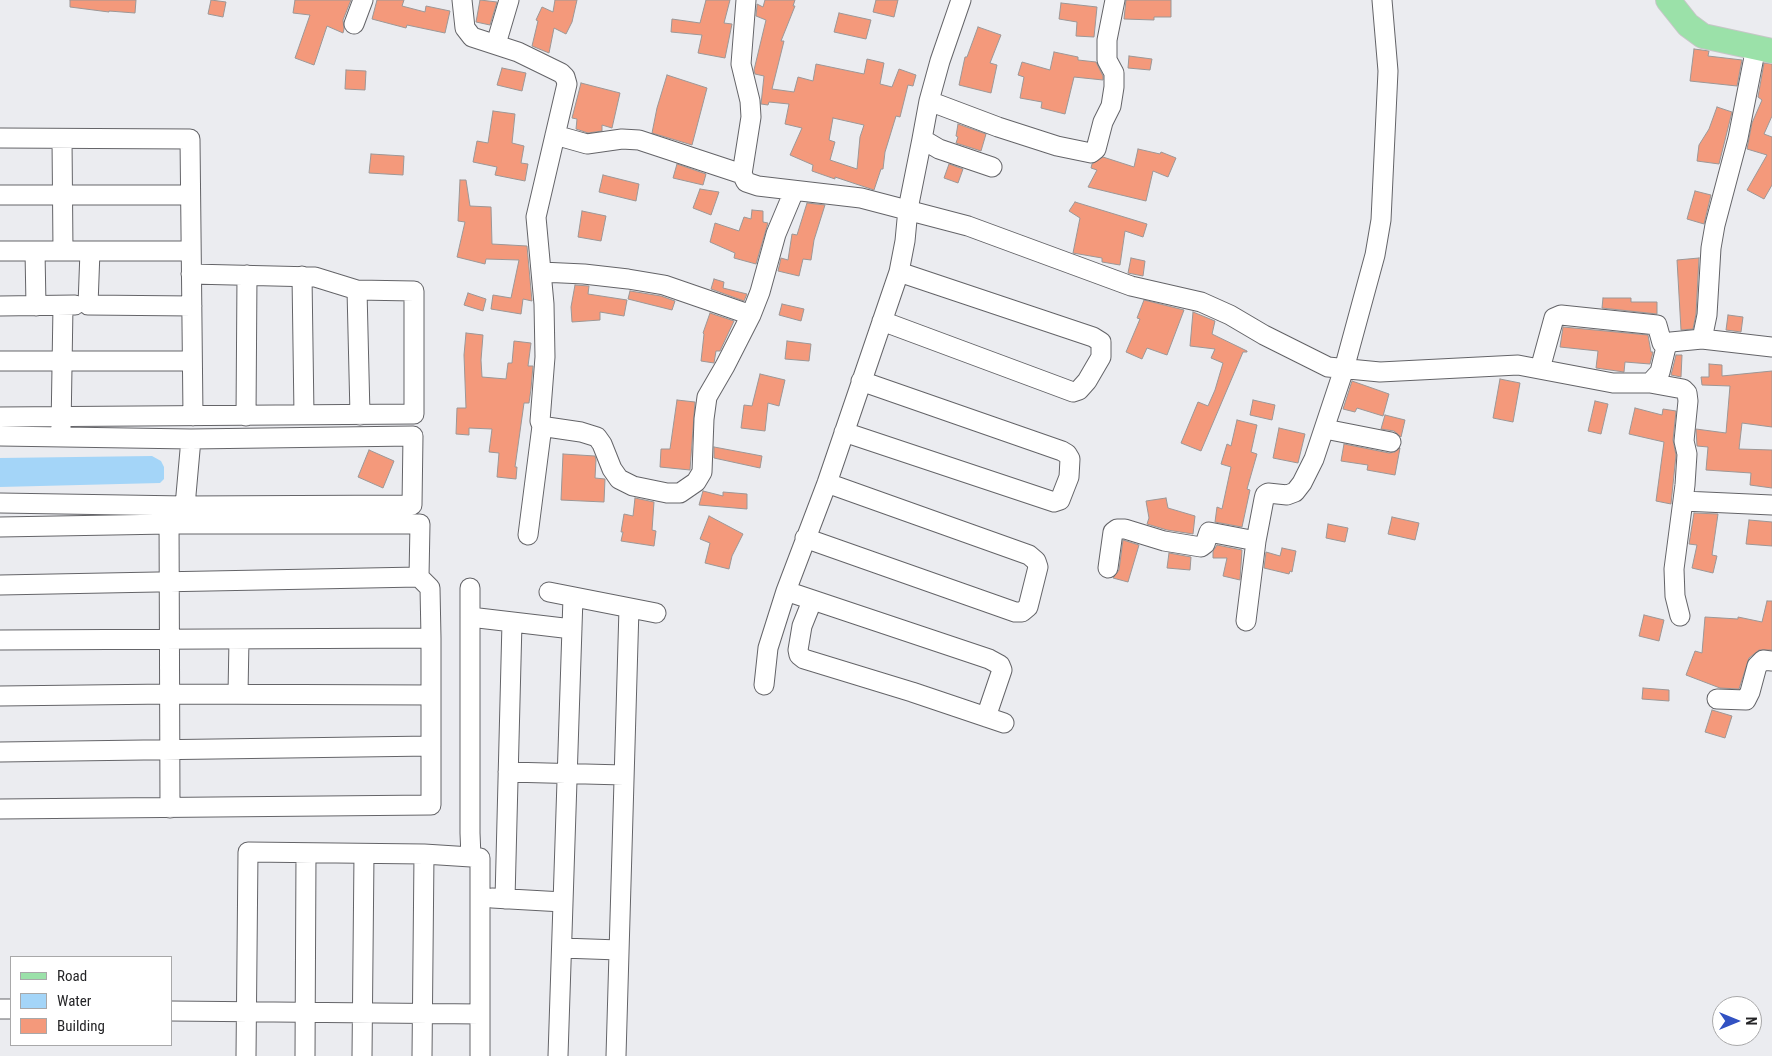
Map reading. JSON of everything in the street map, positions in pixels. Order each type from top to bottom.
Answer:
[{"type":"main road","points":[[1668,0],[1688,25],[1703,36],[1764,49]]},
{"type":"street","points":[[354,24],[363,0]]},
{"type":"street","points":[[462,0],[465,28],[472,37],[518,52],[561,73],[565,77],[567,84],[536,217],[544,304],[546,357],[540,420],[542,426],[528,535]]},
{"type":"street","points":[[496,44],[509,0]]},
{"type":"street","points":[[746,0],[741,64],[750,101],[751,117],[742,174],[746,182],[758,186],[861,198],[968,226],[1131,286],[1201,302],[1230,315],[1264,335],[1328,367],[1380,372],[1518,365],[1613,383],[1650,383],[1684,389],[1687,393],[1688,401],[1684,441],[1687,454],[1674,569],[1675,596],[1680,616]]},
{"type":"street","points":[[764,685],[768,648],[786,591],[827,483],[898,272],[929,101],[940,61],[961,0]]},
{"type":"street","points":[[929,101],[1049,143],[1091,153],[1096,149],[1103,122],[1111,106],[1114,87],[1114,73],[1106,53],[1115,0]]},
{"type":"street","points":[[1246,621],[1256,541],[1265,495],[1272,493],[1291,495],[1302,483],[1314,460],[1344,369],[1375,255],[1381,220],[1388,72],[1382,0]]},
{"type":"street","points":[[1702,339],[1707,315],[1710,248],[1714,225],[1764,49]]},
{"type":"street","points":[[555,135],[587,144],[622,139],[639,140],[742,174]]},
{"type":"street","points":[[0,138],[190,139],[193,416]]},
{"type":"street","points":[[62,139],[63,251]]},
{"type":"street","points":[[922,139],[939,149],[992,167]]},
{"type":"street","points":[[542,426],[597,437],[602,444],[612,469],[619,479],[633,486],[667,493],[680,493],[696,482],[702,472],[704,419],[707,397],[726,366],[751,315],[760,292],[776,234],[794,191]]},
{"type":"street","points":[[0,195],[190,195]]},
{"type":"street","points":[[0,251],[191,251]]},
{"type":"street","points":[[35,251],[36,306]]},
{"type":"street","points":[[88,305],[90,251]]},
{"type":"street","points":[[541,272],[602,276],[664,285],[751,315]]},
{"type":"street","points":[[882,321],[1073,392],[1080,390],[1101,357],[1101,342],[1093,338],[898,272]]},
{"type":"street","points":[[0,417],[414,414],[414,291],[357,290],[315,277],[302,276],[191,274]]},
{"type":"street","points":[[246,416],[247,275]]},
{"type":"street","points":[[302,276],[304,415]]},
{"type":"street","points":[[357,290],[360,415]]},
{"type":"street","points":[[0,306],[192,306]]},
{"type":"street","points":[[61,437],[63,306]]},
{"type":"street","points":[[1540,369],[1554,318],[1561,315],[1657,325],[1662,343],[1666,348]]},
{"type":"street","points":[[1650,383],[1660,372],[1666,348],[1671,342],[1702,339],[1772,347]]},
{"type":"street","points":[[0,361],[192,362]]},
{"type":"street","points":[[844,432],[1051,502],[1060,500],[1069,476],[1070,459],[1062,451],[861,381]]},
{"type":"street","points":[[1325,429],[1391,442]]},
{"type":"street","points":[[0,436],[191,439],[413,436],[412,506],[174,512],[0,527]]},
{"type":"street","points":[[170,808],[169,582],[174,512],[191,439]]},
{"type":"street","points":[[805,538],[1014,612],[1022,612],[1028,607],[1038,567],[1036,561],[1030,555],[827,483]]},
{"type":"street","points":[[1683,501],[1772,505]]},
{"type":"street","points":[[0,503],[420,524],[419,577],[430,588],[431,638],[431,805],[0,809]]},
{"type":"street","points":[[1108,568],[1113,532],[1117,529],[1164,541],[1201,546],[1205,544],[1209,532],[1256,541]]},
{"type":"street","points":[[0,584],[419,577]]},
{"type":"street","points":[[470,588],[471,857]]},
{"type":"street","points":[[786,591],[989,659],[1000,665],[1002,670],[986,717]]},
{"type":"street","points":[[549,592],[656,613]]},
{"type":"street","points":[[558,1056],[573,597]]},
{"type":"street","points":[[812,601],[802,626],[798,650],[799,655],[1004,723]]},
{"type":"street","points":[[616,1056],[629,608]]},
{"type":"street","points":[[470,617],[572,629]]},
{"type":"street","points":[[505,899],[512,622]]},
{"type":"street","points":[[0,640],[431,638]]},
{"type":"street","points":[[238,694],[239,639]]},
{"type":"street","points":[[1717,699],[1746,700],[1758,666],[1763,660],[1772,661]]},
{"type":"street","points":[[0,696],[169,694],[431,695]]},
{"type":"street","points":[[0,752],[431,746]]},
{"type":"street","points":[[508,772],[624,775]]},
{"type":"street","points":[[246,1056],[248,852],[424,854],[480,858],[480,1056]]},
{"type":"street","points":[[305,1056],[306,853]]},
{"type":"street","points":[[362,1056],[364,854]]},
{"type":"street","points":[[422,1056],[424,854]]},
{"type":"street","points":[[480,897],[563,902]]},
{"type":"street","points":[[562,948],[620,950]]},
{"type":"street","points":[[172,1011],[480,1014]]},
{"type":"water","points":[[152,456],[161,461],[164,467],[164,479],[160,483],[0,487],[0,458]]},
{"type":"building","points":[[70,0],[136,0],[135,13],[70,7]]},
{"type":"building","points":[[211,0],[226,2],[223,17],[208,14]]},
{"type":"building","points":[[295,0],[351,0],[343,20],[343,33],[327,26],[314,65],[295,58],[310,15],[293,13]]},
{"type":"building","points":[[377,0],[404,0],[402,6],[425,12],[426,6],[450,11],[445,33],[407,25],[406,28],[372,19]]},
{"type":"building","points":[[480,0],[497,2],[490,25],[476,22]]},
{"type":"building","points":[[555,0],[577,0],[572,22],[566,34],[554,28],[549,53],[532,46],[538,21],[536,20],[542,7],[553,12]]},
{"type":"building","points":[[706,0],[730,0],[724,23],[732,24],[725,58],[698,53],[702,35],[671,32],[672,19],[700,23]]},
{"type":"building","points":[[765,0],[795,0],[793,6],[795,6],[781,41],[784,41],[772,89],[794,92],[798,77],[813,81],[816,64],[864,74],[867,59],[884,63],[880,84],[892,87],[899,69],[916,75],[913,86],[908,85],[900,117],[896,116],[885,152],[883,169],[881,169],[874,190],[812,171],[813,165],[790,155],[802,128],[785,124],[789,104],[769,102],[768,105],[761,104],[764,76],[755,74],[754,70],[766,20],[756,16],[757,4],[763,7]],"holes":[[[833,118],[864,125],[860,137],[857,169],[830,160],[835,142],[829,140]]]},
{"type":"building","points":[[876,0],[898,0],[894,17],[873,12]]},
{"type":"building","points":[[1126,0],[1171,0],[1171,17],[1154,17],[1154,20],[1124,19]]},
{"type":"building","points":[[1061,3],[1097,7],[1094,37],[1076,36],[1077,22],[1059,19]]},
{"type":"building","points":[[839,13],[871,20],[866,39],[834,32]]},
{"type":"building","points":[[978,27],[1001,35],[990,63],[997,65],[991,93],[959,85],[965,57],[967,57]]},
{"type":"building","points":[[1694,49],[1709,51],[1708,56],[1742,60],[1737,86],[1690,81]]},
{"type":"building","points":[[1054,52],[1078,57],[1078,60],[1096,62],[1103,76],[1103,80],[1074,77],[1065,114],[1041,108],[1042,102],[1020,98],[1024,77],[1018,75],[1022,62],[1050,70]]},
{"type":"building","points":[[1129,56],[1152,59],[1150,70],[1128,68]]},
{"type":"building","points":[[1764,63],[1772,64],[1772,116],[1764,134],[1772,137],[1772,185],[1764,199],[1747,190],[1767,155],[1747,149],[1752,123],[1762,100],[1758,97]]},
{"type":"building","points":[[502,68],[526,73],[522,91],[497,85]]},
{"type":"building","points":[[346,70],[366,71],[365,90],[345,89]]},
{"type":"building","points":[[667,75],[707,88],[692,145],[652,133]]},
{"type":"building","points":[[581,83],[620,93],[612,128],[602,125],[602,131],[588,133],[576,129],[577,119],[572,118]]},
{"type":"building","points":[[1717,107],[1732,112],[1719,164],[1697,161],[1699,145],[1709,129]]},
{"type":"building","points":[[493,111],[515,114],[512,143],[524,146],[521,163],[528,164],[525,181],[495,175],[497,167],[473,162],[477,141],[488,143]]},
{"type":"building","points":[[958,124],[986,134],[981,151],[956,143]]},
{"type":"building","points":[[1138,149],[1160,154],[1161,152],[1176,158],[1168,177],[1153,171],[1146,201],[1088,187],[1097,170],[1091,168],[1092,164],[1103,157],[1134,167]]},
{"type":"building","points":[[371,154],[404,156],[403,175],[369,173]]},
{"type":"building","points":[[677,164],[706,174],[703,185],[673,178]]},
{"type":"building","points":[[949,164],[963,169],[958,183],[944,178]]},
{"type":"building","points":[[603,175],[639,184],[636,201],[599,192]]},
{"type":"building","points":[[460,180],[466,180],[470,206],[491,207],[492,244],[527,246],[532,301],[523,299],[521,314],[491,309],[493,295],[511,298],[519,260],[486,259],[485,264],[457,257],[465,222],[458,221]]},
{"type":"building","points":[[700,189],[719,192],[711,215],[693,208]]},
{"type":"building","points":[[1695,191],[1711,195],[1704,224],[1687,219]]},
{"type":"building","points":[[1075,202],[1147,224],[1143,237],[1125,231],[1120,265],[1102,262],[1102,258],[1073,253],[1080,218],[1069,211]]},
{"type":"building","points":[[807,203],[825,205],[814,240],[811,260],[803,259],[799,276],[778,271],[781,258],[788,260],[792,234],[797,235]]},
{"type":"building","points":[[752,210],[763,211],[763,222],[768,223],[756,264],[734,258],[735,253],[710,242],[715,223],[739,231],[744,217],[751,219]]},
{"type":"building","points":[[582,211],[606,216],[601,241],[578,237]]},
{"type":"building","points":[[1131,258],[1145,261],[1143,276],[1128,273]]},
{"type":"building","points":[[1699,258],[1696,314],[1693,329],[1681,330],[1677,260]]},
{"type":"building","points":[[714,279],[724,282],[723,288],[747,294],[744,301],[711,289]]},
{"type":"building","points":[[575,285],[589,286],[588,294],[627,300],[624,316],[600,312],[600,320],[572,322],[571,307]]},
{"type":"building","points":[[630,291],[661,296],[675,301],[672,310],[628,299]]},
{"type":"building","points":[[468,293],[486,299],[483,311],[464,305]]},
{"type":"building","points":[[1603,298],[1631,298],[1631,302],[1657,302],[1657,314],[1602,308]]},
{"type":"building","points":[[1144,300],[1184,310],[1167,355],[1147,348],[1142,359],[1126,352],[1140,319],[1137,318]]},
{"type":"building","points":[[782,304],[804,309],[801,321],[779,315]]},
{"type":"building","points":[[1193,312],[1215,321],[1212,334],[1247,351],[1243,352],[1201,451],[1181,443],[1198,402],[1208,406],[1223,363],[1211,358],[1215,349],[1190,346]]},
{"type":"building","points":[[710,313],[734,321],[720,351],[716,351],[714,363],[701,361],[703,333]]},
{"type":"building","points":[[1728,315],[1743,317],[1741,332],[1726,330]]},
{"type":"building","points":[[1563,327],[1648,335],[1651,352],[1653,352],[1650,364],[1625,362],[1624,372],[1596,368],[1598,351],[1560,347]]},
{"type":"building","points":[[466,333],[483,335],[482,377],[506,379],[508,363],[512,363],[514,341],[531,343],[528,366],[533,366],[531,389],[529,403],[524,403],[515,467],[517,467],[516,479],[497,477],[499,453],[489,452],[492,429],[469,428],[469,435],[456,434],[457,408],[466,408],[464,355]]},
{"type":"building","points":[[787,341],[811,344],[809,361],[785,359]]},
{"type":"building","points":[[1676,355],[1682,355],[1681,377],[1671,375]]},
{"type":"building","points":[[1709,364],[1722,365],[1722,376],[1772,371],[1772,427],[1742,423],[1739,449],[1772,450],[1772,488],[1750,485],[1751,473],[1706,470],[1708,447],[1697,446],[1696,429],[1726,433],[1730,386],[1702,385],[1701,377],[1709,377]]},
{"type":"building","points":[[760,374],[785,380],[779,406],[768,403],[765,431],[741,428],[744,405],[752,406]]},
{"type":"building","points":[[1500,379],[1520,383],[1513,422],[1493,418]]},
{"type":"building","points":[[1352,381],[1389,394],[1383,416],[1357,408],[1355,412],[1343,409]]},
{"type":"building","points":[[677,400],[695,402],[690,470],[660,467],[661,449],[670,449]]},
{"type":"building","points":[[1253,400],[1275,405],[1272,420],[1250,415]]},
{"type":"building","points":[[1595,401],[1608,404],[1601,434],[1588,431]]},
{"type":"building","points":[[1635,408],[1662,415],[1663,409],[1676,411],[1673,440],[1676,455],[1671,504],[1656,501],[1664,442],[1629,434]]},
{"type":"building","points":[[1385,415],[1405,420],[1401,437],[1394,431],[1381,429]]},
{"type":"building","points":[[1237,420],[1257,425],[1251,452],[1257,454],[1247,489],[1250,490],[1242,527],[1215,522],[1217,507],[1222,509],[1231,467],[1221,464],[1227,444],[1231,446]]},
{"type":"building","points":[[1279,428],[1305,434],[1298,463],[1273,458]]},
{"type":"building","points":[[1344,444],[1389,453],[1395,452],[1400,448],[1395,475],[1367,470],[1368,465],[1341,461]]},
{"type":"building","points":[[714,447],[762,456],[760,468],[714,458]]},
{"type":"building","points":[[369,450],[394,461],[383,488],[358,477]]},
{"type":"building","points":[[563,454],[595,456],[595,478],[605,479],[604,502],[561,500]]},
{"type":"building","points":[[703,491],[723,496],[723,492],[747,494],[747,509],[699,505]]},
{"type":"building","points":[[635,498],[654,502],[652,530],[656,531],[654,546],[621,541],[624,514],[633,516]]},
{"type":"building","points":[[1166,498],[1168,508],[1195,516],[1193,534],[1167,530],[1147,524],[1149,518],[1146,501]]},
{"type":"building","points":[[1694,513],[1718,514],[1712,555],[1717,556],[1713,573],[1692,568],[1697,545],[1689,544]]},
{"type":"building","points":[[709,516],[743,534],[732,556],[729,569],[705,563],[710,543],[700,539]]},
{"type":"building","points":[[1392,517],[1419,523],[1415,540],[1388,534]]},
{"type":"building","points":[[1749,520],[1772,522],[1772,546],[1746,544]]},
{"type":"building","points":[[1328,524],[1348,528],[1345,542],[1326,538]]},
{"type":"building","points":[[1123,540],[1139,545],[1128,582],[1113,578],[1119,570]]},
{"type":"building","points":[[1217,545],[1242,550],[1240,580],[1223,576],[1227,558],[1213,558],[1213,551]]},
{"type":"building","points":[[1282,548],[1296,551],[1292,572],[1290,571],[1289,574],[1264,568],[1266,552],[1280,556]]},
{"type":"building","points":[[1169,553],[1191,557],[1190,570],[1167,568]]},
{"type":"building","points":[[1767,601],[1772,601],[1772,650],[1759,650],[1749,658],[1739,689],[1720,688],[1686,675],[1695,651],[1702,653],[1705,617],[1738,619],[1738,617],[1762,622]]},
{"type":"building","points":[[1644,615],[1664,620],[1659,641],[1639,636]]},
{"type":"building","points":[[1643,688],[1669,690],[1669,701],[1642,699]]},
{"type":"building","points":[[1712,710],[1732,716],[1725,738],[1705,732]]}]
